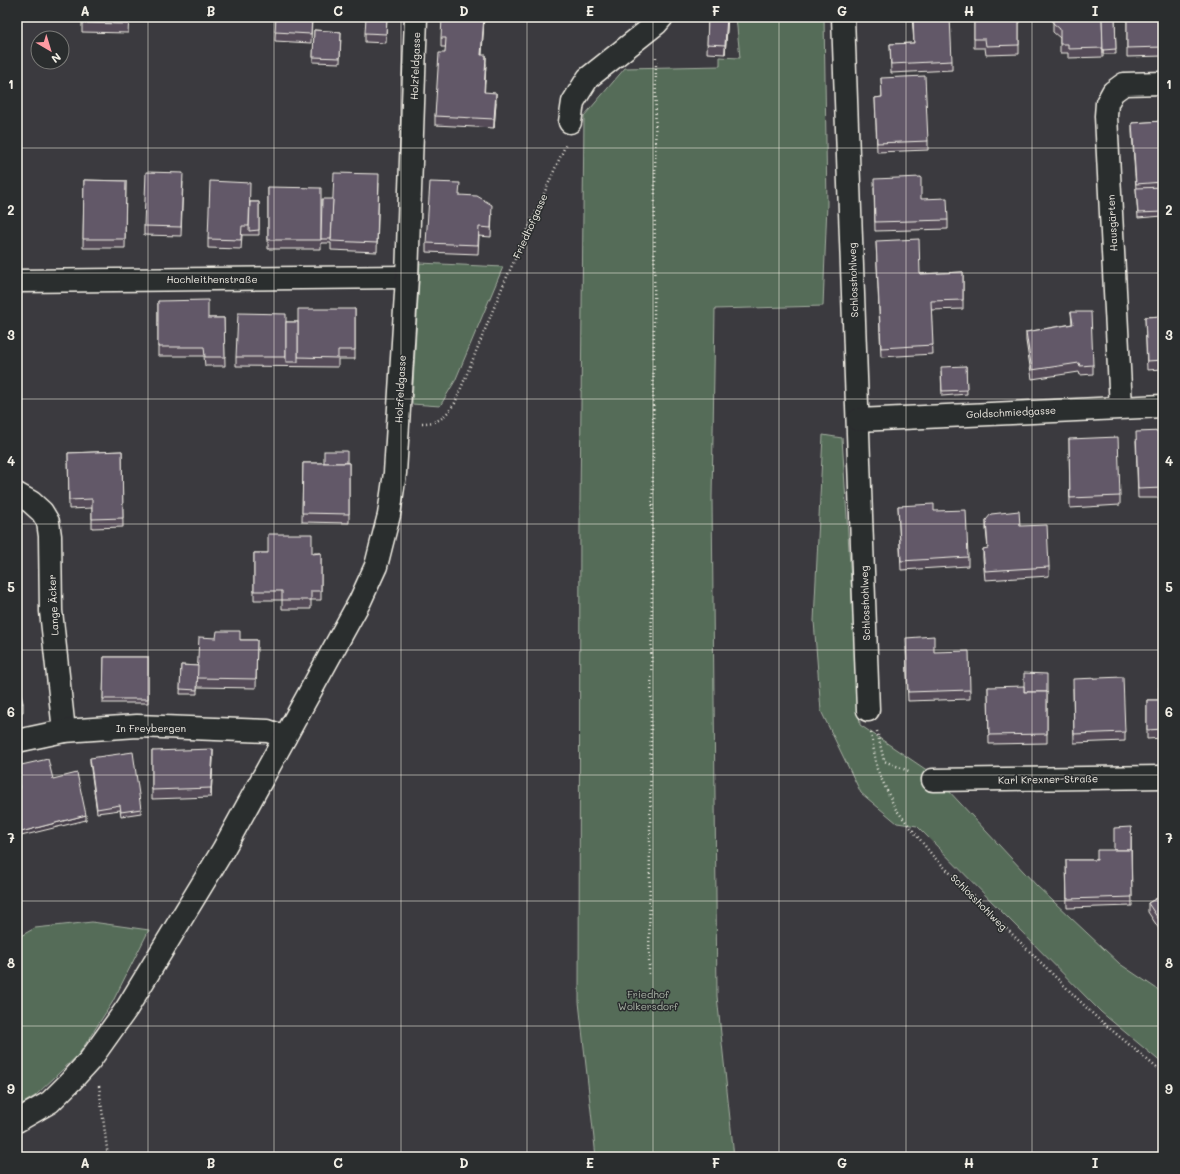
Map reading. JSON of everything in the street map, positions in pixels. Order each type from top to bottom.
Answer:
[{"type":"street","name":"Holzfeldgasse","points":[[17,1121],[50,1102],[90,1060],[127,1008],[223,850],[360,601],[376,566],[389,515],[395,473],[407,277],[416,17]]},
{"type":"street","name":"Schlosshohlweg","points":[[843,17],[868,710]]},
{"type":"street","points":[[570,122],[573,102],[588,78],[659,21]]},
{"type":"street","name":"Hausgärten","points":[[1122,407],[1106,116],[1107,103],[1113,92],[1124,84],[1163,83]]},
{"type":"street","name":"Hochleithenstraße","points":[[17,281],[407,277]]},
{"type":"street","name":"Goldschmiedgasse","points":[[858,420],[1163,406]]},
{"type":"street","name":"Lange Äcker","points":[[17,494],[31,502],[42,512],[48,522],[50,536],[52,611],[64,731]]},
{"type":"street","name":"In Freybergen","points":[[17,740],[64,731],[137,726],[268,731],[286,737]]},
{"type":"street","name":"Karl Krexner-Straße","points":[[933,780],[1163,777]]},
{"type":"path","points":[[650,974],[659,21]]},
{"type":"path","name":"Friedhofgasse","points":[[398,424],[432,423],[438,421],[443,419],[455,403],[502,288],[566,145],[570,122]]},
{"type":"path","points":[[868,710],[876,727],[884,761],[933,780]]},
{"type":"path","name":"Schlosshohlweg","points":[[868,710],[877,769],[895,808],[933,856],[1003,927],[1096,1017],[1163,1073]]},
{"type":"path","points":[[90,1060],[96,1066],[108,1157]]},
{"type":"green space","name":"Friedhof Wolkersdorf","points":[[736,17],[824,17],[827,204],[823,306],[715,309],[712,498],[717,996],[734,1157],[596,1157],[579,1002],[580,501],[584,116],[625,68],[720,66],[720,57],[740,58]]},
{"type":"green space","points":[[420,263],[503,267],[455,381],[440,406],[412,404]]},
{"type":"green space","points":[[823,435],[842,438],[860,725],[934,775],[1037,886],[1120,964],[1163,993],[1163,1064],[1101,1012],[917,826],[897,823],[861,793],[821,711],[814,621]]},
{"type":"green space","points":[[92,922],[149,930],[112,1003],[79,1054],[35,1096],[17,1107],[17,938],[35,928]]},
{"type":"building","points":[[82,17],[129,17],[128,24],[82,23]]},
{"type":"building","points":[[276,17],[312,17],[311,34],[275,32]]},
{"type":"building","points":[[366,17],[387,17],[386,34],[365,33]]},
{"type":"building","points":[[442,17],[484,17],[481,55],[486,55],[484,92],[496,93],[494,119],[435,116],[439,53],[445,53],[446,38],[441,38]]},
{"type":"building","points":[[708,17],[727,17],[725,45],[707,44]]},
{"type":"building","points":[[913,17],[950,17],[952,61],[891,64],[890,44],[914,43]]},
{"type":"building","points":[[974,17],[1019,17],[1019,45],[986,46],[985,39],[974,39]]},
{"type":"building","points":[[1053,17],[1102,17],[1103,48],[1068,49],[1068,44],[1060,44],[1060,29],[1053,23]]},
{"type":"building","points":[[1102,17],[1115,17],[1116,49],[1103,50]]},
{"type":"building","points":[[1127,17],[1163,17],[1163,47],[1127,48]]},
{"type":"building","points":[[314,30],[341,32],[340,58],[313,57]]},
{"type":"building","points":[[925,76],[928,141],[877,143],[875,98],[882,97],[881,78]]},
{"type":"building","points":[[1163,121],[1163,182],[1136,184],[1132,123]]},
{"type":"building","points":[[146,172],[183,173],[181,227],[144,226]]},
{"type":"building","points":[[334,173],[379,174],[377,243],[331,241]]},
{"type":"building","points":[[921,177],[921,199],[947,198],[948,220],[875,222],[874,179]]},
{"type":"building","points":[[84,180],[126,181],[125,239],[83,239]]},
{"type":"building","points":[[210,181],[250,183],[249,226],[242,226],[241,240],[208,239]]},
{"type":"building","points":[[430,182],[460,183],[459,195],[477,196],[492,205],[491,228],[479,227],[478,245],[426,243]]},
{"type":"building","points":[[268,187],[321,188],[321,240],[268,240]]},
{"type":"building","points":[[1163,187],[1163,212],[1138,213],[1136,188]]},
{"type":"building","points":[[322,199],[333,199],[331,239],[321,239]]},
{"type":"building","points":[[250,202],[259,202],[259,230],[249,231]]},
{"type":"building","points":[[919,239],[920,274],[963,272],[963,300],[931,301],[933,345],[881,348],[876,241]]},
{"type":"building","points":[[208,300],[208,318],[224,318],[225,357],[205,357],[204,347],[158,347],[158,301]]},
{"type":"building","points":[[298,309],[355,309],[355,350],[338,350],[338,358],[298,357]]},
{"type":"building","points":[[1071,312],[1091,312],[1093,365],[1080,366],[1079,363],[1032,370],[1026,332],[1073,324]]},
{"type":"building","points":[[238,313],[286,314],[286,357],[236,357]]},
{"type":"building","points":[[1163,316],[1163,360],[1147,361],[1145,317]]},
{"type":"building","points":[[286,322],[298,322],[298,362],[286,362]]},
{"type":"building","points":[[966,366],[967,390],[942,391],[941,367]]},
{"type":"building","points":[[1163,431],[1163,488],[1138,489],[1136,432]]},
{"type":"building","points":[[1118,437],[1120,496],[1070,498],[1069,439]]},
{"type":"building","points":[[122,451],[123,518],[92,519],[92,499],[69,500],[68,453]]},
{"type":"building","points":[[324,451],[347,451],[347,463],[324,463]]},
{"type":"building","points":[[303,463],[349,463],[349,514],[302,513]]},
{"type":"building","points":[[934,504],[934,511],[966,510],[968,557],[901,561],[898,506]]},
{"type":"building","points":[[1019,511],[1020,526],[1047,525],[1049,567],[985,571],[983,549],[988,548],[986,520],[991,514]]},
{"type":"building","points":[[268,534],[312,534],[312,554],[321,553],[321,591],[311,591],[311,600],[282,600],[282,591],[254,591],[254,553],[268,553]]},
{"type":"building","points":[[217,631],[240,631],[240,640],[257,640],[256,679],[197,678],[199,637],[216,638]]},
{"type":"building","points":[[934,636],[934,652],[969,651],[970,690],[908,692],[906,638]]},
{"type":"building","points":[[104,657],[148,657],[148,699],[103,699]]},
{"type":"building","points":[[181,665],[198,666],[197,690],[180,689]]},
{"type":"building","points":[[1024,673],[1047,674],[1047,692],[1024,692]]},
{"type":"building","points":[[1123,677],[1125,732],[1074,734],[1073,679]]},
{"type":"building","points":[[17,678],[23,703],[17,704]]},
{"type":"building","points":[[1024,686],[1024,692],[1047,692],[1047,734],[989,735],[988,687]]},
{"type":"building","points":[[1159,687],[1163,687],[1163,729],[1147,730],[1147,700],[1159,700]]},
{"type":"building","points":[[213,749],[211,788],[152,790],[152,751]]},
{"type":"building","points":[[133,752],[141,809],[121,812],[120,805],[97,809],[90,758]]},
{"type":"building","points":[[48,759],[53,779],[77,773],[86,815],[17,833],[17,789],[20,789],[17,778],[17,766]]},
{"type":"building","points":[[1131,827],[1131,850],[1114,850],[1114,828]]},
{"type":"building","points":[[1097,850],[1131,850],[1132,897],[1067,899],[1066,860],[1097,860]]},
{"type":"building","points":[[1163,895],[1163,926],[1148,903]]}]
